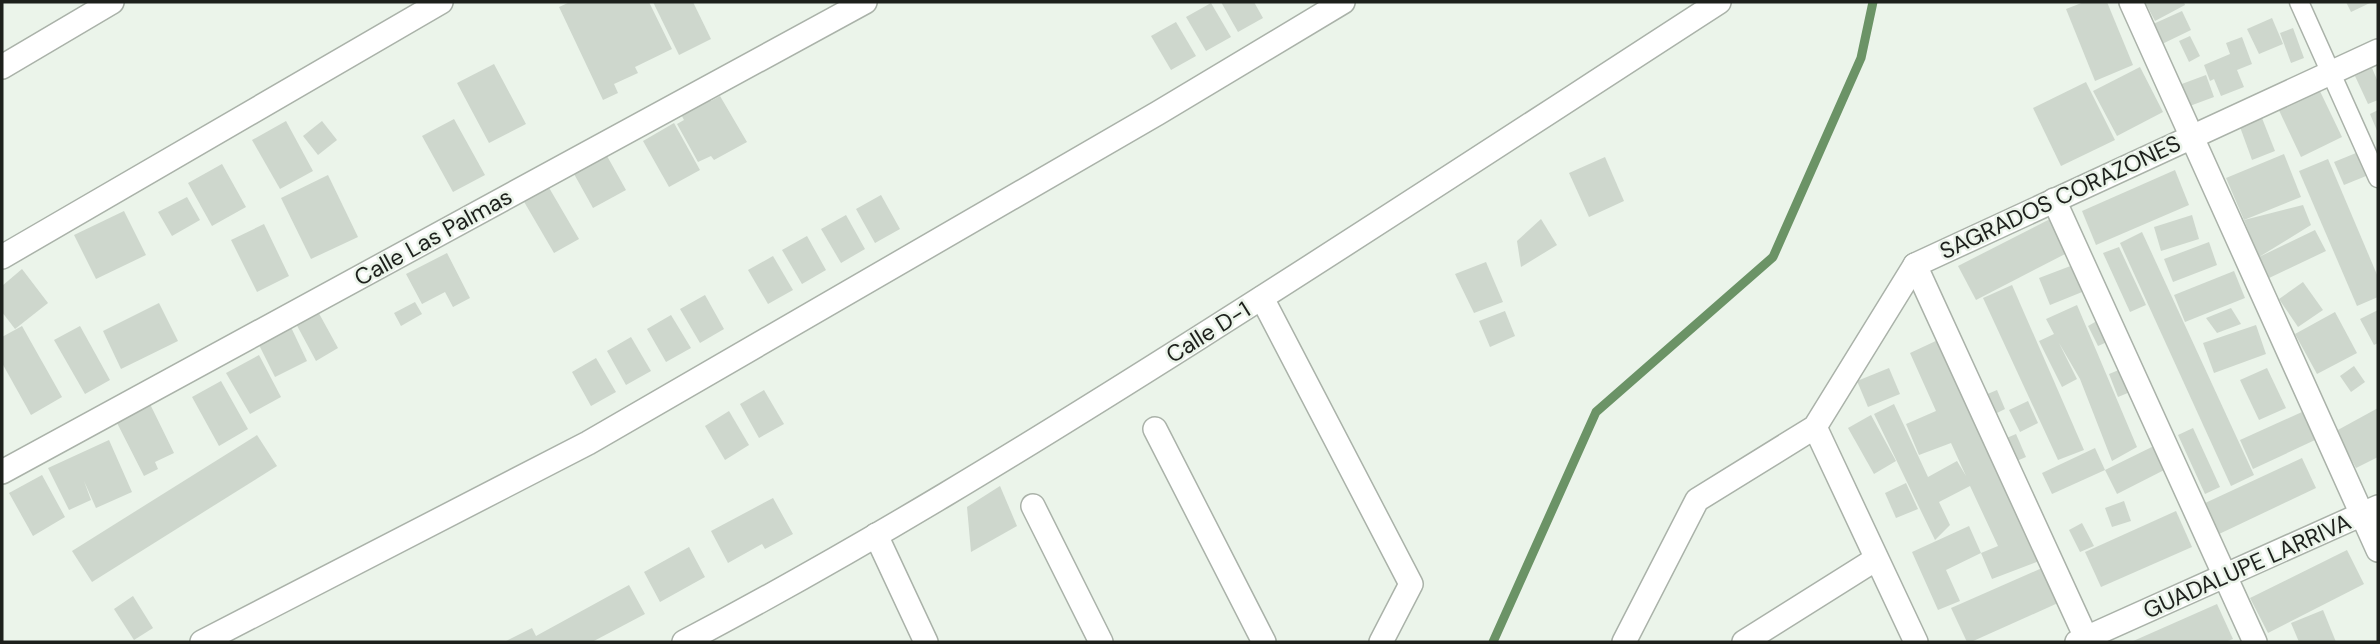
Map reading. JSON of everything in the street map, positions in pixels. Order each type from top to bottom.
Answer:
[{"type":"street","points":[[2,66],[112,2]]},
{"type":"street","points":[[2,257],[441,2]]},
{"type":"street","name":"Calle Las Palmas","points":[[2,472],[865,2]]},
{"type":"street","points":[[202,642],[588,443],[1112,140],[1343,2]]},
{"type":"street","name":"Calle D-1","points":[[684,642],[876,535],[1048,433],[1719,2]]},
{"type":"street","points":[[2132,2],[2191,136],[2370,510],[2378,550]]},
{"type":"street","points":[[2298,2],[2378,178]]},
{"type":"street","name":"SAGRADOS CORAZONES","points":[[1815,427],[1915,265],[2378,51]]},
{"type":"street","points":[[2054,200],[2255,642]]},
{"type":"street","points":[[1915,265],[2084,641]]},
{"type":"street","points":[[1262,298],[1411,584],[1381,642]]},
{"type":"street","points":[[1624,642],[1696,500],[1815,427],[1916,642]]},
{"type":"street","points":[[1155,429],[1264,642]]},
{"type":"street","points":[[1033,506],[1101,642]]},
{"type":"street","name":"GUADALUPE LARRIVA","points":[[2084,641],[2370,510]]},
{"type":"street","points":[[876,535],[926,642]]},
{"type":"street","points":[[1744,642],[1876,559]]},
{"type":"building","points":[[570,2],[649,2],[672,49],[635,67],[638,73],[614,84],[618,93],[603,100],[559,7]]},
{"type":"building","points":[[653,2],[693,2],[711,39],[679,55]]},
{"type":"building","points":[[1221,2],[1254,2],[1263,18],[1238,32]]},
{"type":"building","points":[[2084,2],[2107,2],[2133,65],[2095,81],[2066,9]]},
{"type":"building","points":[[2145,2],[2184,2],[2185,5],[2155,21]]},
{"type":"building","points":[[2346,2],[2372,2],[2351,12]]},
{"type":"building","points":[[1211,3],[1231,37],[1206,51],[1186,17]]},
{"type":"building","points":[[2182,11],[2191,30],[2160,45],[2151,25]]},
{"type":"building","points":[[2272,18],[2283,44],[2259,54],[2247,29]]},
{"type":"building","points":[[1176,22],[1196,56],[1171,70],[1151,36]]},
{"type":"building","points":[[2293,28],[2304,58],[2291,63],[2280,33]]},
{"type":"building","points":[[2190,36],[2200,56],[2189,62],[2179,41]]},
{"type":"building","points":[[2242,37],[2252,64],[2237,70],[2244,87],[2221,96],[2214,79],[2210,81],[2204,65],[2230,54],[2226,43]]},
{"type":"building","points":[[494,64],[526,124],[489,143],[457,83]]},
{"type":"building","points":[[2140,67],[2163,112],[2117,136],[2093,91]]},
{"type":"building","points":[[2372,68],[2378,82],[2378,100],[2368,104],[2355,76]]},
{"type":"building","points":[[2206,75],[2214,97],[2187,107],[2179,85]]},
{"type":"building","points":[[2086,82],[2115,140],[2061,166],[2033,108]]},
{"type":"building","points":[[2317,85],[2342,137],[2301,157],[2276,104]]},
{"type":"building","points":[[705,91],[711,101],[720,96],[747,142],[714,160],[711,156],[698,162],[677,124],[684,120],[677,107]]},
{"type":"building","points":[[2258,108],[2275,151],[2252,160],[2236,116]]},
{"type":"building","points":[[2378,110],[2378,133],[2370,114]]},
{"type":"building","points":[[454,119],[485,175],[453,192],[422,136]]},
{"type":"building","points":[[286,121],[313,171],[280,189],[252,140]]},
{"type":"building","points":[[322,121],[337,140],[318,155],[303,136]]},
{"type":"building","points":[[674,123],[700,170],[669,187],[643,141]]},
{"type":"building","points":[[602,147],[626,190],[593,208],[569,165]]},
{"type":"building","points":[[2356,153],[2366,176],[2344,185],[2334,162]]},
{"type":"building","points":[[2284,154],[2301,197],[2244,220],[2226,178]]},
{"type":"building","points":[[1605,157],[1624,201],[1589,217],[1569,173]]},
{"type":"building","points":[[2328,159],[2378,277],[2378,297],[2357,306],[2299,171]]},
{"type":"building","points":[[222,164],[246,207],[212,226],[188,183]]},
{"type":"building","points":[[2175,170],[2189,205],[2096,245],[2082,211]]},
{"type":"building","points":[[541,174],[579,239],[554,253],[516,188]]},
{"type":"building","points":[[328,175],[358,237],[311,259],[281,198]]},
{"type":"building","points":[[881,195],[900,229],[875,243],[856,209]]},
{"type":"building","points":[[187,197],[200,220],[172,236],[158,212]]},
{"type":"building","points":[[2303,205],[2311,225],[2259,257],[2315,230],[2326,251],[2267,279],[2244,220]]},
{"type":"building","points":[[124,211],[146,255],[96,279],[74,235]]},
{"type":"building","points":[[846,215],[865,249],[841,263],[821,229]]},
{"type":"building","points":[[2192,215],[2199,239],[2161,251],[2154,227]]},
{"type":"building","points":[[2052,218],[2069,252],[1976,300],[1958,266]]},
{"type":"building","points":[[1541,219],[1557,245],[1521,267],[1517,241]]},
{"type":"building","points":[[264,224],[289,276],[257,292],[231,240]]},
{"type":"building","points":[[2142,232],[2254,475],[2231,486],[2120,243]]},
{"type":"building","points":[[807,236],[826,270],[802,284],[782,250]]},
{"type":"building","points":[[2209,242],[2217,265],[2173,282],[2164,259]]},
{"type":"building","points":[[2119,247],[2146,305],[2130,312],[2103,253]]},
{"type":"building","points":[[447,253],[470,298],[453,307],[445,292],[422,304],[406,274]]},
{"type":"building","points":[[773,256],[793,290],[768,304],[748,270]]},
{"type":"building","points":[[1486,262],[1503,302],[1474,313],[1455,274]]},
{"type":"building","points":[[2081,262],[2092,288],[2050,305],[2039,278]]},
{"type":"building","points":[[22,269],[48,303],[15,329],[2,312],[2,286]]},
{"type":"building","points":[[2234,271],[2245,298],[2185,322],[2174,295]]},
{"type":"building","points":[[2303,282],[2323,310],[2298,327],[2279,299]]},
{"type":"building","points":[[2012,285],[2084,450],[2058,460],[1983,298]]},
{"type":"building","points":[[705,295],[724,329],[700,343],[680,309]]},
{"type":"building","points":[[415,302],[422,314],[401,326],[394,313]]},
{"type":"building","points":[[159,303],[178,341],[121,369],[103,331]]},
{"type":"building","points":[[2077,305],[2137,447],[2112,461],[2080,379],[2059,343],[2077,379],[2062,387],[2039,341],[2054,334],[2046,319]]},
{"type":"building","points":[[316,308],[338,348],[316,361],[294,320]]},
{"type":"building","points":[[2231,308],[2241,324],[2217,333],[2206,318]]},
{"type":"building","points":[[2378,310],[2378,343],[2374,345],[2360,319]]},
{"type":"building","points":[[1505,311],[1515,336],[1490,347],[1479,321]]},
{"type":"building","points":[[2335,312],[2357,353],[2317,374],[2295,334]]},
{"type":"building","points":[[671,315],[691,348],[666,362],[647,329]]},
{"type":"building","points":[[2104,317],[2114,339],[2098,346],[2088,326]]},
{"type":"building","points":[[289,323],[307,361],[275,377],[256,339]]},
{"type":"building","points":[[2256,325],[2266,354],[2214,373],[2203,343]]},
{"type":"building","points":[[22,326],[62,397],[31,415],[2,363],[2,337]]},
{"type":"building","points":[[80,326],[110,380],[85,394],[54,340]]},
{"type":"building","points":[[631,337],[651,371],[626,385],[607,351]]},
{"type":"building","points":[[1940,339],[2042,560],[1992,579],[1981,553],[1998,546],[1970,486],[1939,502],[1950,525],[1935,540],[1874,414],[1894,404],[1928,477],[1957,461],[1966,476],[1951,443],[1919,455],[1906,424],[1936,411],[1910,353]]},
{"type":"building","points":[[259,355],[281,397],[250,414],[226,373]]},
{"type":"building","points":[[596,358],[616,392],[591,406],[572,372]]},
{"type":"building","points":[[2354,366],[2365,382],[2351,392],[2340,376]]},
{"type":"building","points":[[2126,367],[2135,390],[2118,397],[2109,374]]},
{"type":"building","points":[[1889,368],[1900,394],[1868,407],[1857,381]]},
{"type":"building","points":[[2267,368],[2286,408],[2259,420],[2240,380]]},
{"type":"building","points":[[221,381],[248,429],[219,446],[192,397]]},
{"type":"building","points":[[764,390],[784,424],[759,438],[740,404]]},
{"type":"building","points":[[1997,390],[2005,409],[1987,418],[1978,398]]},
{"type":"building","points":[[2028,401],[2038,423],[2020,432],[2009,410]]},
{"type":"building","points":[[149,402],[174,453],[155,462],[158,469],[144,476],[115,419]]},
{"type":"building","points":[[2378,408],[2378,457],[2356,468],[2336,431]]},
{"type":"building","points":[[729,411],[749,445],[725,460],[705,426]]},
{"type":"building","points":[[2302,412],[2315,440],[2253,469],[2240,440]]},
{"type":"building","points":[[1871,415],[1896,461],[1874,474],[1848,428]]},
{"type":"building","points":[[2193,428],[2220,487],[2205,494],[2178,435]]},
{"type":"building","points":[[2016,434],[2026,457],[2007,465],[1997,442]]},
{"type":"building","points":[[257,435],[277,466],[92,582],[72,551]]},
{"type":"building","points":[[109,440],[132,492],[96,508],[84,481],[91,500],[69,510],[48,468]]},
{"type":"building","points":[[2162,442],[2174,465],[2117,494],[2105,470]]},
{"type":"building","points":[[2095,448],[2105,470],[2052,494],[2042,473]]},
{"type":"building","points":[[2302,458],[2316,488],[2217,535],[2203,504]]},
{"type":"building","points":[[42,475],[65,517],[33,536],[9,493]]},
{"type":"building","points":[[1906,483],[1918,509],[1896,518],[1885,493]]},
{"type":"building","points":[[1000,486],[1017,526],[971,552],[967,507]]},
{"type":"building","points":[[773,498],[793,534],[765,549],[762,544],[728,563],[711,531]]},
{"type":"building","points":[[2124,501],[2131,521],[2112,527],[2105,508]]},
{"type":"building","points":[[2176,511],[2192,547],[2101,587],[2085,552]]},
{"type":"building","points":[[2082,523],[2094,546],[2080,552],[2069,530]]},
{"type":"building","points":[[1969,526],[1981,553],[1946,570],[1960,601],[1938,610],[1912,552]]},
{"type":"building","points":[[689,547],[705,577],[660,602],[644,572]]},
{"type":"building","points":[[2347,550],[2364,584],[2268,633],[2250,598]]},
{"type":"building","points":[[2042,568],[2058,603],[1967,642],[1951,608]]},
{"type":"building","points":[[629,585],[645,614],[592,642],[504,642],[532,628],[536,636]]},
{"type":"building","points":[[133,596],[153,628],[134,640],[114,609]]},
{"type":"building","points":[[2217,604],[2233,639],[2225,642],[2131,642]]},
{"type":"building","points":[[2323,610],[2336,642],[2299,642],[2291,623]]},
{"type":"waterway","points":[[1493,642],[1596,412],[1773,257],[1861,58],[1873,2]]}]
